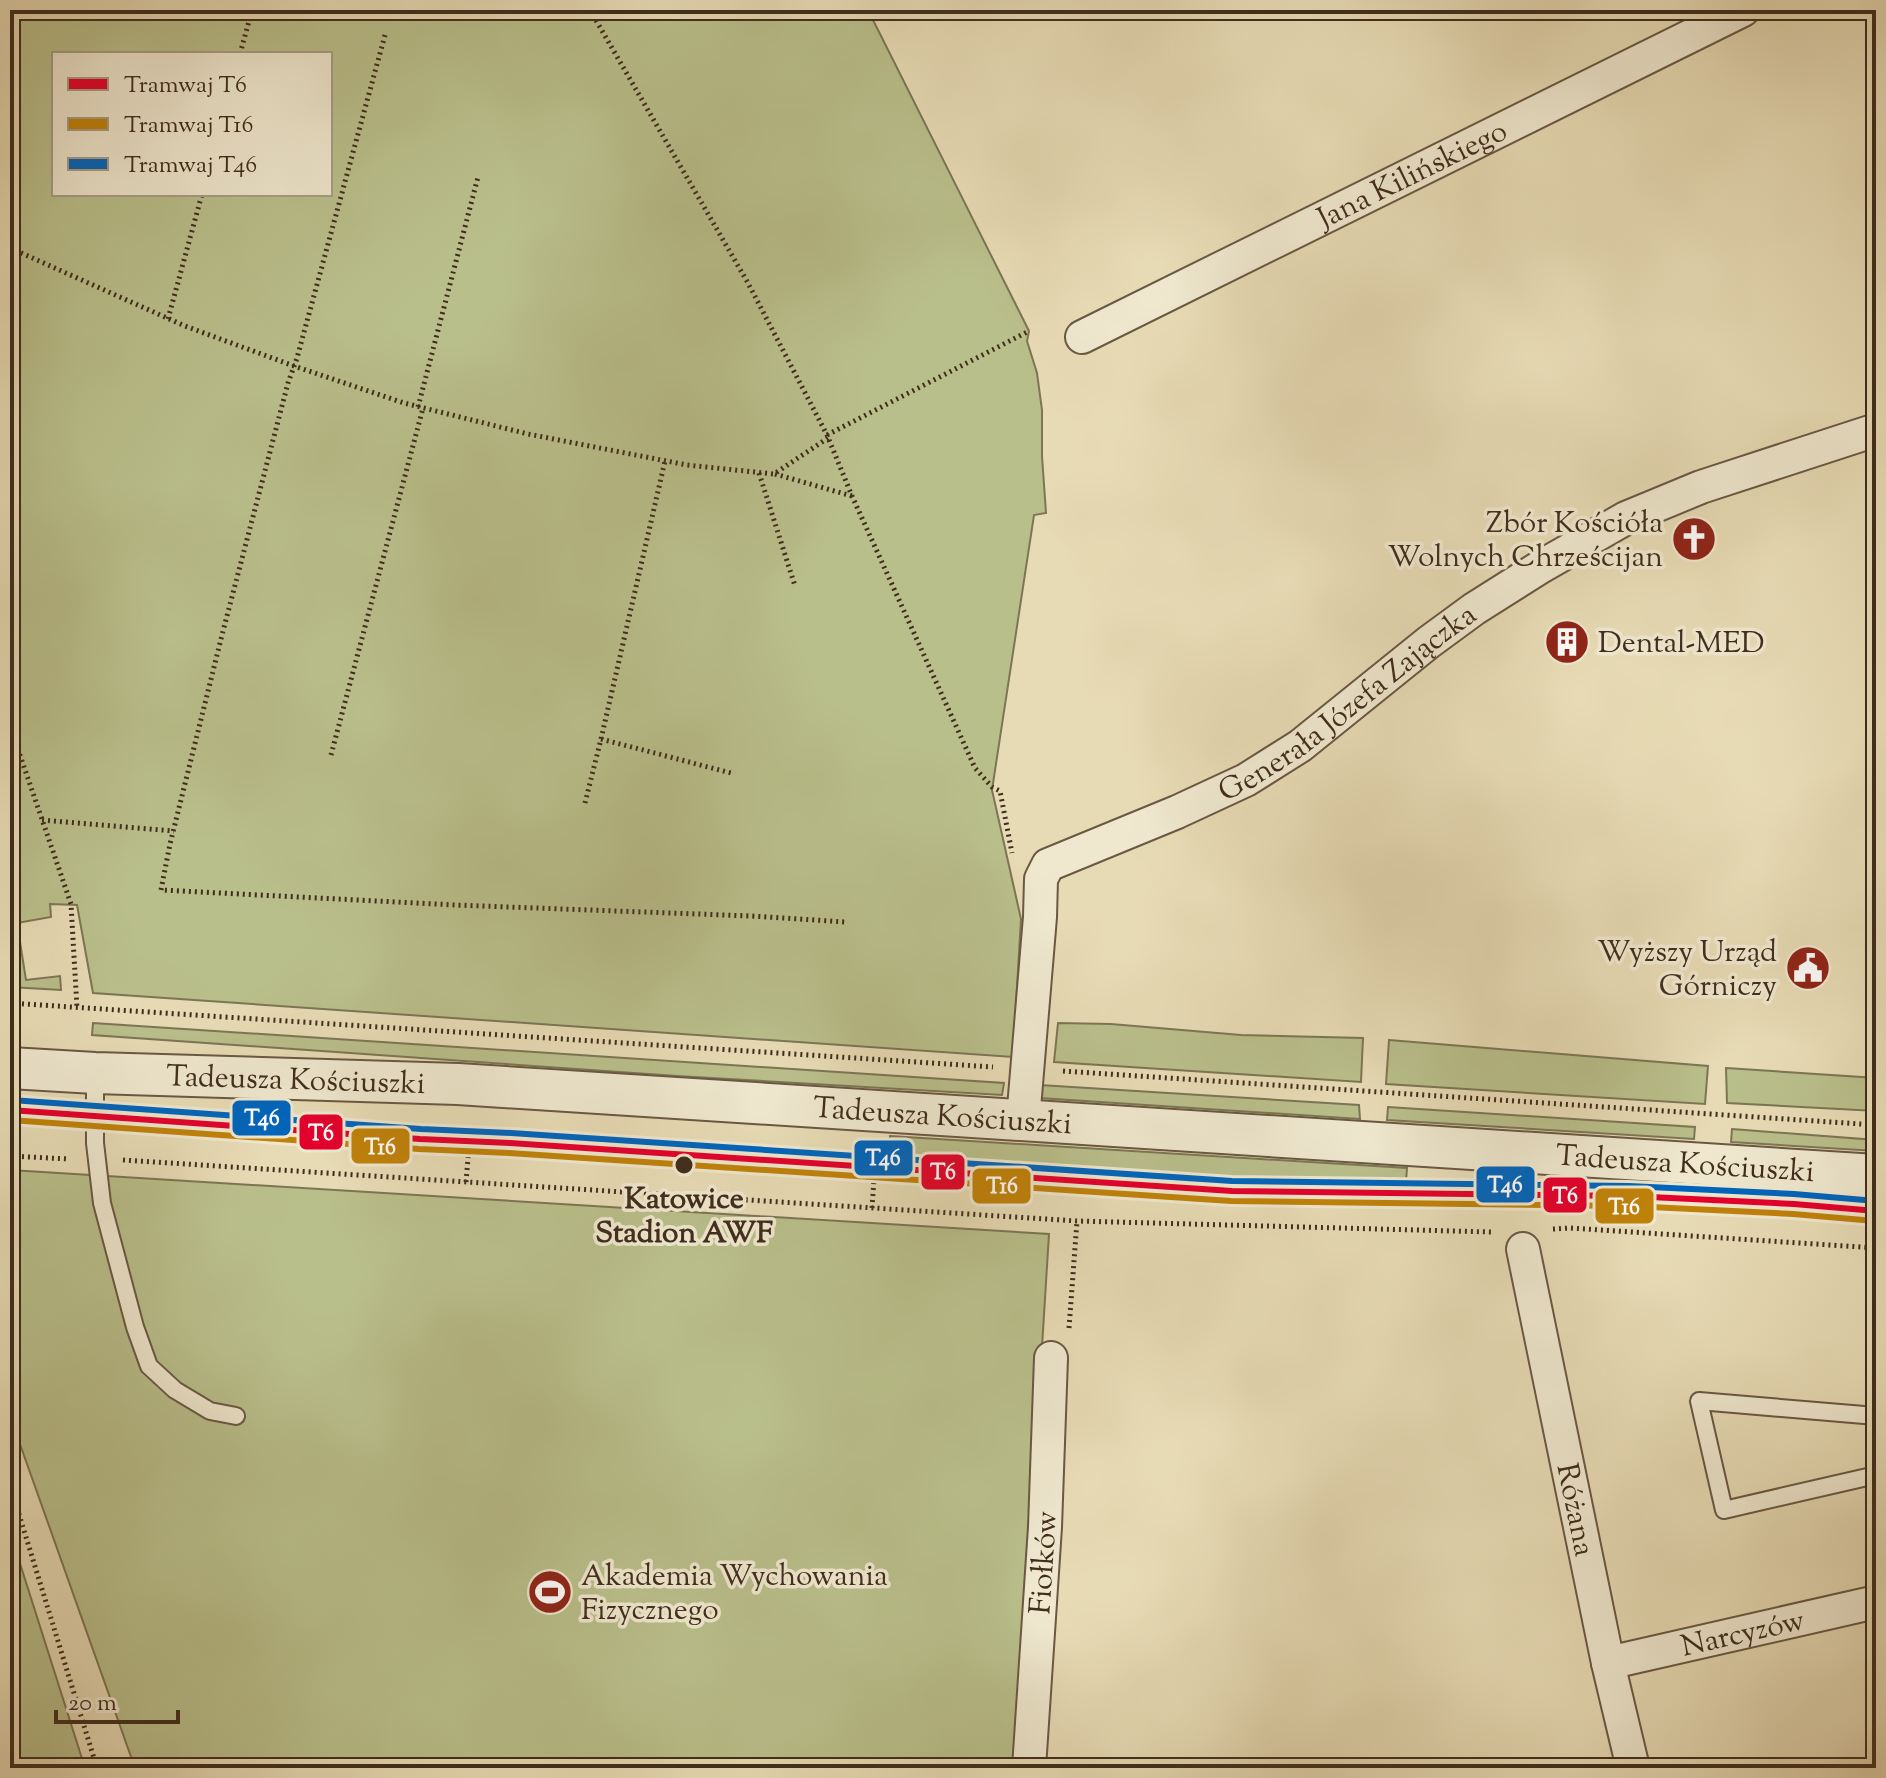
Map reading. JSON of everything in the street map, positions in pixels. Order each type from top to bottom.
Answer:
[{"type":"street","name":"Jana Kilińskiego","points":[[1082,337],[1743,10]]},
{"type":"street","name":"Generała Józefa Zajączka","points":[[1023,1120],[1041,879],[1048,865],[1246,780],[1300,746],[1474,609],[1626,518],[1701,487],[1876,430]]},
{"type":"street","name":"Tadeusza Kościuszki","points":[[10,1068],[458,1084],[1876,1175]]},
{"type":"street","name":"Różana","points":[[1534,1239],[1608,1663],[1633,1768]]},
{"type":"street","name":"Fiołków","points":[[1029,1768],[1045,1527],[1051,1358]]},
{"type":"street","name":"Narcyzów","points":[[1608,1663],[1876,1602]]},
{"type":"lane","points":[[95,1073],[95,1143],[102,1203],[135,1327],[149,1366],[175,1390],[210,1411],[236,1416]]},
{"type":"lane","points":[[1876,1416],[1699,1401],[1724,1510],[1876,1475]]},
{"type":"path","points":[[241,52],[252,10]]},
{"type":"path","points":[[590,10],[748,283],[828,437],[975,768],[992,787],[1000,791],[1011,852],[1040,903]]},
{"type":"path","points":[[385,35],[288,383],[222,635],[161,890],[846,922]]},
{"type":"path","points":[[331,755],[478,177]]},
{"type":"path","points":[[168,319],[201,196]]},
{"type":"path","points":[[10,248],[168,319],[294,366],[420,407],[528,434],[665,461],[774,474],[852,496]]},
{"type":"path","points":[[774,474],[828,437],[1029,331]]},
{"type":"path","points":[[585,803],[665,461]]},
{"type":"path","points":[[759,473],[795,586]]},
{"type":"path","points":[[10,726],[71,904],[77,1008]]},
{"type":"path","points":[[601,739],[731,773]]},
{"type":"path","points":[[42,820],[174,831]]},
{"type":"path","points":[[10,1003],[1876,1125]]},
{"type":"path","points":[[466,1182],[471,1121],[483,1121]]},
{"type":"path","points":[[872,1208],[876,1148]]},
{"type":"path","points":[[152,1161],[1077,1221],[1492,1232]]},
{"type":"path","points":[[1069,1326],[1077,1221]]},
{"type":"path","points":[[1534,1239],[1570,1228],[1876,1248]]},
{"type":"path","points":[[10,1485],[97,1768]]},
{"type":"green space","points":[[10,10],[868,10],[1029,331],[1027,341],[1037,373],[1042,410],[1046,513],[1034,515],[992,790],[1021,919],[1013,1057],[93,993],[77,905],[50,904],[51,917],[17,923],[26,980],[60,976],[61,990],[10,987]]},
{"type":"green space","points":[[93,1023],[1004,1083],[1002,1095],[677,1076],[92,1035]]},
{"type":"green space","points":[[1058,1023],[1111,1024],[1241,1035],[1363,1038],[1361,1082],[1054,1062]]},
{"type":"green space","points":[[1389,1040],[1708,1066],[1705,1104],[1386,1084]]},
{"type":"green space","points":[[1726,1068],[1876,1078],[1876,1111],[1727,1103]]},
{"type":"green space","points":[[1040,1085],[1359,1105],[1360,1119],[1039,1098]]},
{"type":"green space","points":[[1388,1107],[1695,1127],[1694,1139],[1387,1120]]},
{"type":"green space","points":[[1732,1129],[1876,1140],[1876,1151],[1731,1142]]},
{"type":"green space","points":[[890,1136],[1407,1168],[1406,1182],[1212,1176],[888,1157]]},
{"type":"green space","name":"Akademia Wychowania Fizycznego","points":[[10,1170],[1049,1234],[1016,1768],[135,1768],[10,1416]]},
{"type":"green space","points":[[10,1532],[85,1768],[10,1768]]},
{"type":"tram line","name":"T46","points":[[11,1100],[1232,1181],[1629,1186],[1876,1201]]},
{"type":"tram line","name":"T6","points":[[10,1110],[1232,1191],[1629,1196],[1876,1211]]},
{"type":"tram line","name":"T16","points":[[10,1120],[1231,1201],[1629,1206],[1875,1221]]},
{"type":"place","name":"Zbór Kościóła Wolnych Chrześcijan","points":[[1694,539]]},
{"type":"place","name":"Dental-MED","points":[[1567,642]]},
{"type":"place","name":"Wyższy Urząd Górniczy","points":[[1808,968]]},
{"type":"place","name":"Katowice Stadion AWF","points":[[684,1165]]},
{"type":"place","name":"Akademia Wychowania Fizycznego","points":[[550,1592]]}]
